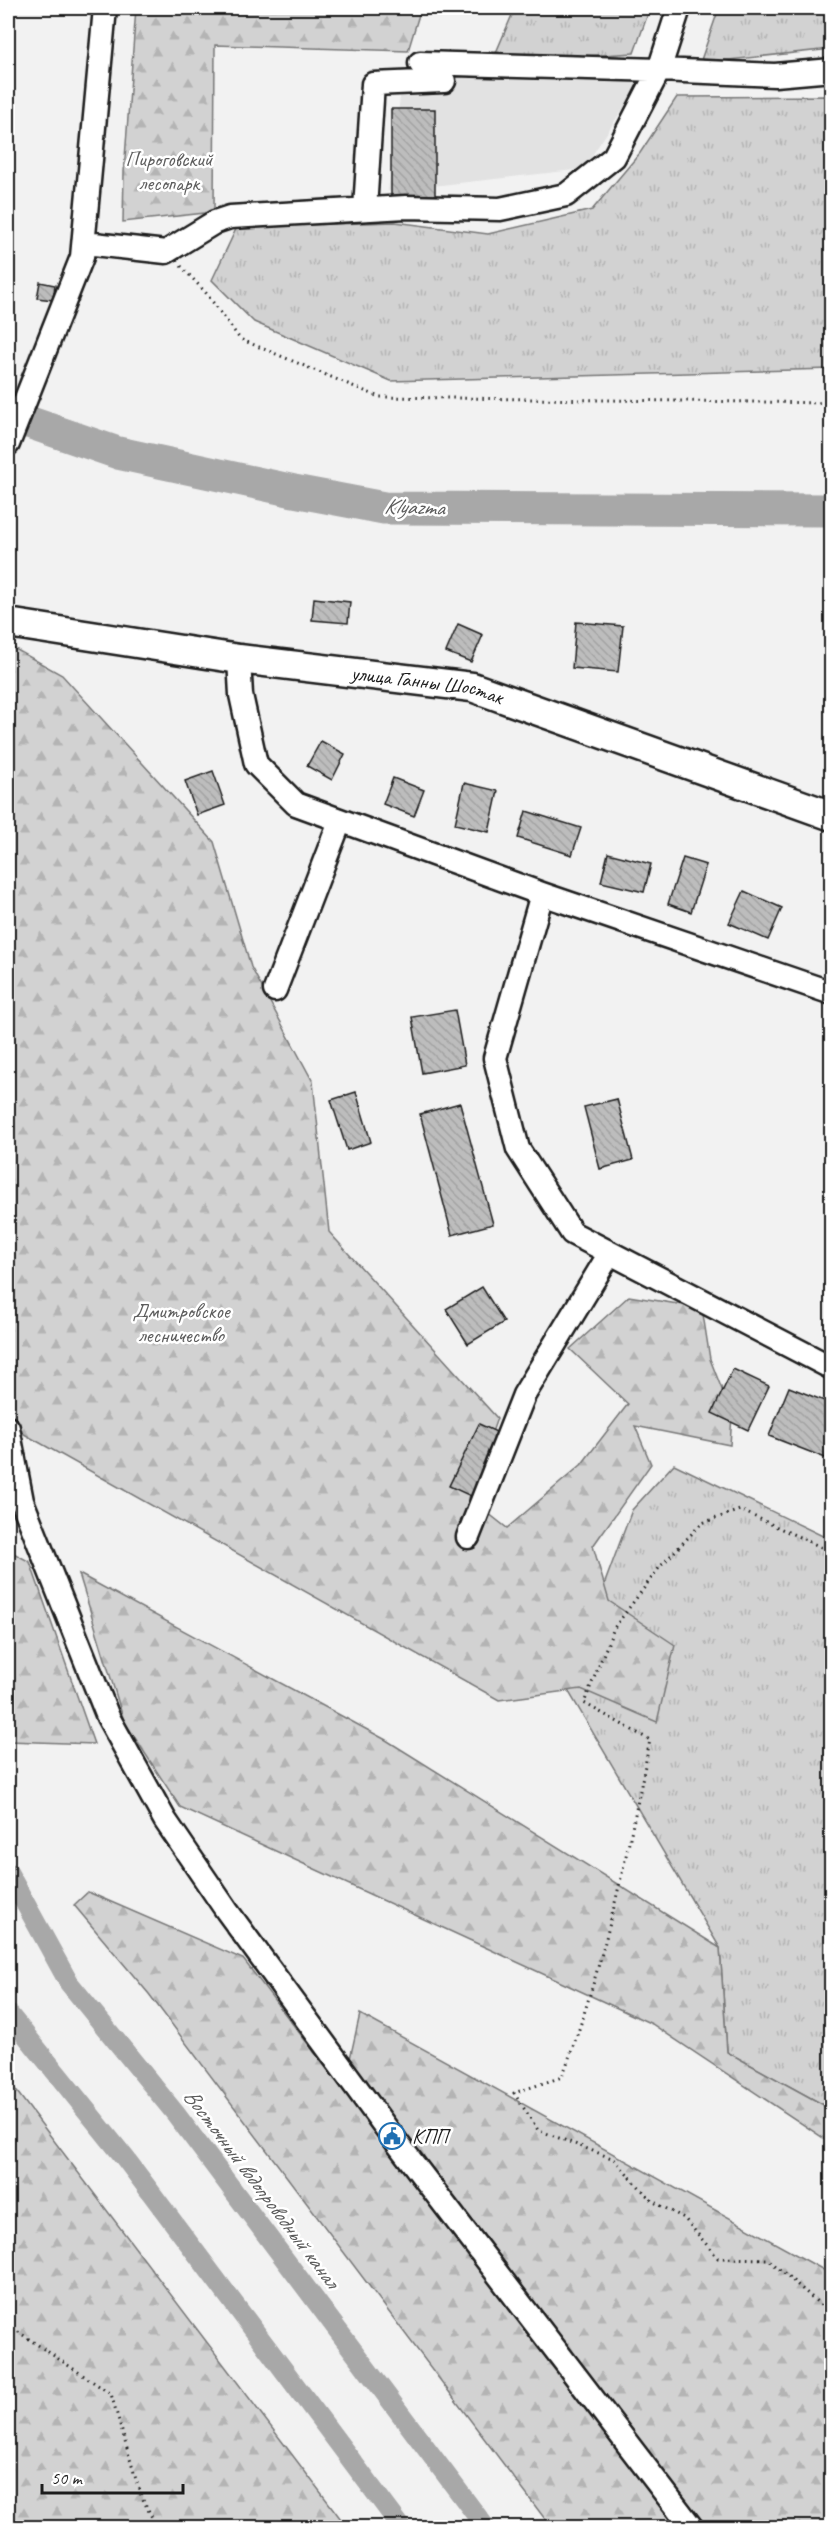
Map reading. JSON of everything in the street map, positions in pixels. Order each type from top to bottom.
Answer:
[{"type":"main road","name":"улица Ганны Шостак","points":[[8,623],[239,659],[472,687],[831,816]]},
{"type":"street","points":[[8,444],[85,243],[105,8]]},
{"type":"street","points":[[85,243],[166,252],[215,222],[230,217],[406,207],[500,209],[566,195],[614,157],[659,70],[679,8]]},
{"type":"street","points":[[420,63],[775,75],[831,70]]},
{"type":"street","points":[[365,209],[373,84],[444,81]]},
{"type":"street","points":[[239,659],[241,695],[256,765],[296,804],[542,894],[831,993]]},
{"type":"street","points":[[275,990],[340,820]]},
{"type":"street","points":[[542,894],[495,1058],[518,1149],[572,1233],[831,1368]]},
{"type":"street","points":[[468,1537],[524,1395],[610,1253]]},
{"type":"street","points":[[8,1428],[22,1501],[108,1718],[165,1820],[227,1911],[348,2076],[692,2528]]},
{"type":"path","points":[[166,252],[206,293],[240,339],[379,397],[831,403]]},
{"type":"path","points":[[831,1552],[740,1510],[702,1523],[659,1568],[614,1628],[584,1703],[650,1740],[629,1845],[582,2025],[562,2077],[514,2093],[538,2130],[614,2159],[652,2201],[684,2218],[718,2258],[768,2259],[831,2315]]},
{"type":"path","points":[[8,2325],[111,2394],[140,2493],[157,2528]]},
{"type":"shaded area","points":[[403,74],[646,74],[583,169],[388,191]]},
{"type":"green space","name":"Пироговский лесопарк","points":[[136,8],[421,8],[408,51],[215,45],[214,212],[123,222],[124,172]]},
{"type":"green space","points":[[515,8],[650,8],[634,53],[492,62]]},
{"type":"green space","points":[[719,8],[831,8],[831,49],[700,63]]},
{"type":"green space","points":[[831,96],[831,369],[391,381],[254,322],[212,280],[237,227],[395,222],[488,234],[592,210],[640,153],[677,97]]},
{"type":"green space","name":"Дмитровское лесничество","points":[[8,645],[62,675],[214,842],[251,967],[313,1082],[329,1232],[497,1418],[469,1498],[507,1528],[581,1465],[628,1404],[570,1349],[629,1296],[702,1308],[710,1359],[732,1415],[730,1445],[635,1426],[651,1464],[593,1546],[609,1601],[675,1645],[657,1722],[581,1689],[499,1700],[8,1425]]},
{"type":"green space","points":[[674,1464],[831,1540],[831,2109],[727,2052],[720,1948],[566,1687],[632,1510]]},
{"type":"green space","points":[[8,1550],[30,1562],[94,1744],[8,1741]]},
{"type":"green space","points":[[79,1574],[386,1740],[720,1948],[727,2052],[831,2109],[831,2143],[652,2024],[180,1807],[124,1721]]},
{"type":"green space","points":[[88,1892],[243,1959],[343,2090],[360,2014],[831,2274],[831,2527],[551,2527],[149,1994],[74,1905]]},
{"type":"green space","points":[[8,2080],[347,2527],[8,2527]]},
{"type":"building","points":[[391,109],[435,109],[435,202],[391,202]]},
{"type":"building","points":[[40,282],[55,285],[53,300],[37,298]]},
{"type":"building","points":[[314,598],[350,602],[348,623],[312,620]]},
{"type":"building","points":[[576,622],[623,626],[618,672],[572,668]]},
{"type":"building","points":[[458,624],[483,635],[471,662],[446,652]]},
{"type":"building","points":[[321,741],[345,754],[332,780],[307,766]]},
{"type":"building","points":[[213,771],[225,805],[197,815],[185,781]]},
{"type":"building","points":[[393,778],[424,790],[414,816],[383,804]]},
{"type":"building","points":[[464,783],[498,791],[489,832],[455,824]]},
{"type":"building","points":[[526,811],[581,828],[572,855],[518,838]]},
{"type":"building","points":[[608,853],[651,864],[644,892],[601,882]]},
{"type":"building","points":[[683,858],[706,865],[691,912],[668,904]]},
{"type":"building","points":[[744,891],[782,908],[768,940],[729,923]]},
{"type":"building","points":[[455,1010],[465,1065],[422,1073],[412,1017]]},
{"type":"building","points":[[356,1092],[371,1142],[347,1150],[331,1100]]},
{"type":"building","points":[[617,1099],[633,1160],[600,1169],[584,1107]]},
{"type":"building","points":[[460,1103],[493,1224],[452,1235],[420,1114]]},
{"type":"building","points":[[482,1287],[504,1322],[468,1344],[446,1309]]},
{"type":"building","points":[[733,1369],[769,1386],[748,1430],[712,1413]]},
{"type":"building","points":[[789,1387],[832,1404],[832,1451],[828,1459],[769,1436]]},
{"type":"building","points":[[479,1424],[503,1435],[473,1497],[449,1486]]},
{"type":"waterway","name":"Klyazma","points":[[8,415],[118,453],[384,508],[832,510]]},
{"type":"waterway","name":"Восточный водопроводный канал","points":[[8,1872],[69,1983],[175,2113],[486,2528]]},
{"type":"waterway","name":"Восточный водопроводный канал","points":[[8,2013],[125,2158],[402,2528]]},
{"type":"place","name":"КПП","points":[[392,2136]]}]
